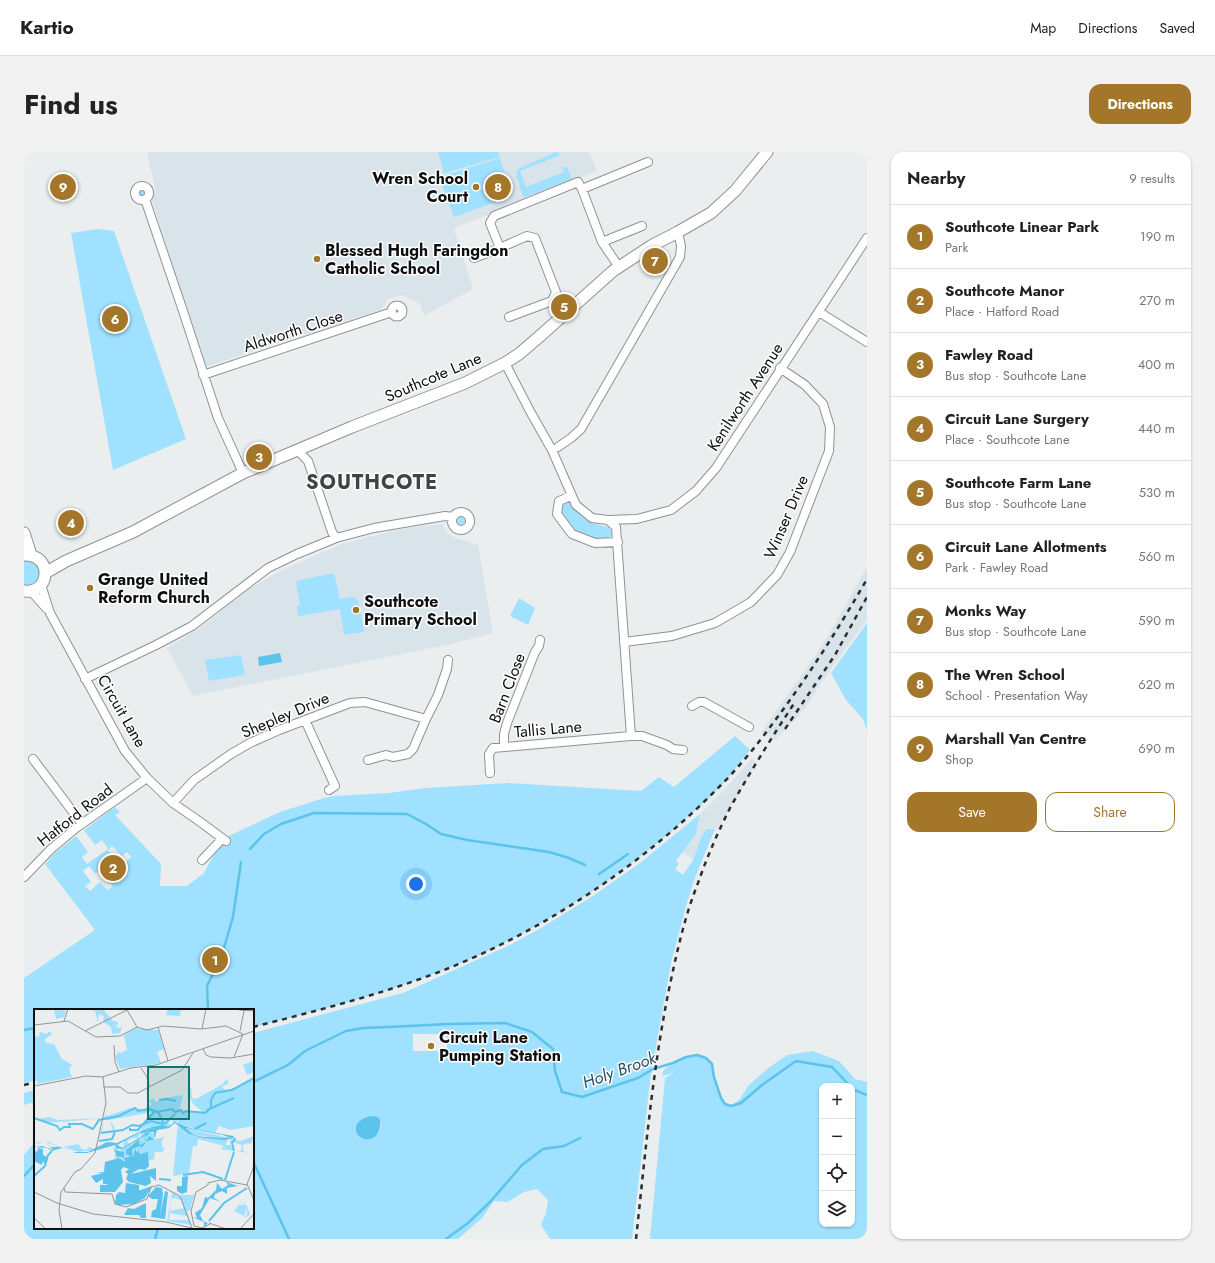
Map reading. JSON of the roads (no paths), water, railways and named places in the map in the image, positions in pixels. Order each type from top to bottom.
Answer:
[{"type":"street","name":"Southcote Lane","points":[[44,569],[133,532],[243,473],[465,383],[505,363],[519,354],[601,281],[619,267],[651,246],[711,213],[736,191],[767,152]]},
{"type":"street","points":[[500,248],[490,223],[494,216],[648,162]]},
{"type":"street","points":[[580,186],[602,242],[619,267]]},
{"type":"street","points":[[145,199],[218,418],[243,473]]},
{"type":"street","points":[[602,242],[642,226]]},
{"type":"street","points":[[558,447],[581,429],[680,257],[681,246],[678,232]]},
{"type":"street","points":[[474,258],[527,236],[535,238],[556,292],[552,301],[509,317]]},
{"type":"street","name":"Kenilworth Avenue","points":[[505,363],[552,450],[576,506],[592,518],[608,520],[637,519],[671,510],[696,491],[716,468],[780,368],[819,312],[837,282],[867,238]]},
{"type":"street","name":"Aldworth Close","points":[[203,375],[392,312]]},
{"type":"street","points":[[819,312],[867,342]]},
{"type":"street","name":"Winser Drive","points":[[624,642],[672,636],[715,623],[751,602],[777,575],[790,552],[829,451],[830,427],[823,404],[805,385],[780,368]]},
{"type":"street","points":[[297,450],[308,461],[332,532],[336,538]]},
{"type":"street","points":[[571,496],[559,501],[557,514],[572,534],[595,543],[618,542]]},
{"type":"street","points":[[85,679],[192,626],[268,568],[297,554],[336,538],[374,528],[445,516],[453,517]]},
{"type":"street","points":[[608,520],[616,526],[618,542],[631,736]]},
{"type":"street","points":[[24,533],[28,555],[39,559],[44,569],[45,578],[32,589]]},
{"type":"street","name":"Circuit Lane","points":[[32,589],[50,613],[85,679],[107,716],[124,751],[147,778],[173,803],[199,820],[224,840],[202,860]]},
{"type":"street","name":"Barn Close","points":[[504,747],[504,734],[507,723],[535,652],[539,646],[540,640]]},
{"type":"street","points":[[368,760],[386,755],[393,757],[408,754],[413,749],[438,695],[447,669],[448,660]]},
{"type":"street","name":"Shepley Drive","points":[[173,803],[194,780],[231,754],[250,743],[279,730],[350,703],[365,702],[426,719]]},
{"type":"street","points":[[692,706],[698,702],[704,702],[749,727]]},
{"type":"street","points":[[305,720],[334,786],[329,790]]},
{"type":"street","name":"Tallis Lane","points":[[490,773],[489,754],[493,748],[642,736],[667,745],[673,749],[683,750]]},
{"type":"street","points":[[33,759],[82,824]]},
{"type":"street","name":"Hatford Road","points":[[25,874],[51,849],[82,824],[147,778]]},
{"type":"waterway","points":[[250,849],[264,834],[281,824],[314,813],[407,814],[441,834],[467,840],[549,852],[585,865]]},
{"type":"waterway","points":[[599,874],[628,854]]},
{"type":"waterway","points":[[208,1009],[207,986],[221,958],[233,917],[241,862]]},
{"type":"waterway","name":"Holy Brook","points":[[254,1082],[288,1065],[305,1051],[346,1031],[364,1028],[505,1023],[532,1032],[553,1049],[555,1071],[562,1092],[582,1097],[638,1078],[653,1069],[686,1057],[697,1055],[706,1058],[712,1064],[714,1077],[721,1098],[725,1104],[731,1106],[741,1103],[762,1085],[796,1061],[832,1067],[847,1083]]},
{"type":"waterway","name":"Holy Brook","points":[[24,1030],[34,1028]]},
{"type":"waterway","name":"Holy Brook","points":[[855,1090],[867,1095]]},
{"type":"waterway","points":[[446,1239],[468,1223],[490,1202],[522,1165],[543,1149],[564,1146],[580,1138]]},
{"type":"waterway","points":[[254,1163],[289,1239]]},
{"type":"waterway","points":[[24,1176],[34,1165]]},
{"type":"waterway","points":[[155,1239],[158,1229]]},
{"type":"railway","points":[[254,1027],[324,1009],[393,988],[439,972],[478,956],[553,916],[590,893],[625,868],[659,842],[691,814],[729,777],[751,752],[791,699],[814,665],[867,579]]},
{"type":"railway","points":[[785,729],[835,655],[867,597]]},
{"type":"railway","points":[[636,1239],[649,1116],[662,1024],[684,923],[705,864],[730,808],[745,781],[795,702]]},
{"type":"railway","points":[[24,1085],[34,1082]]},
{"type":"place","name":"Marshall Van Centre","points":[[63,187]]},
{"type":"place","name":"Wren School Court","points":[[476,187]]},
{"type":"place","name":"The Wren School","points":[[498,187]]},
{"type":"place","name":"Blessed Hugh Faringdon Catholic School","points":[[317,259]]},
{"type":"place","name":"Monks Way","points":[[655,261]]},
{"type":"place","name":"Southcote Farm Lane","points":[[564,307]]},
{"type":"place","name":"Circuit Lane Allotments","points":[[115,319]]},
{"type":"place","name":"Fawley Road","points":[[259,457]]},
{"type":"place","name":"Circuit Lane Surgery","points":[[71,523]]},
{"type":"place","name":"Grange United Reform Church","points":[[90,588]]},
{"type":"place","name":"Southcote Primary School","points":[[356,610]]},
{"type":"place","name":"Southcote Manor","points":[[113,868]]},
{"type":"place","name":"Southcote Linear Park","points":[[215,960]]},
{"type":"place","name":"Circuit Lane Pumping Station","points":[[431,1046]]},
{"type":"district","name":"SOUTHCOTE","points":[[372,482]]}]
